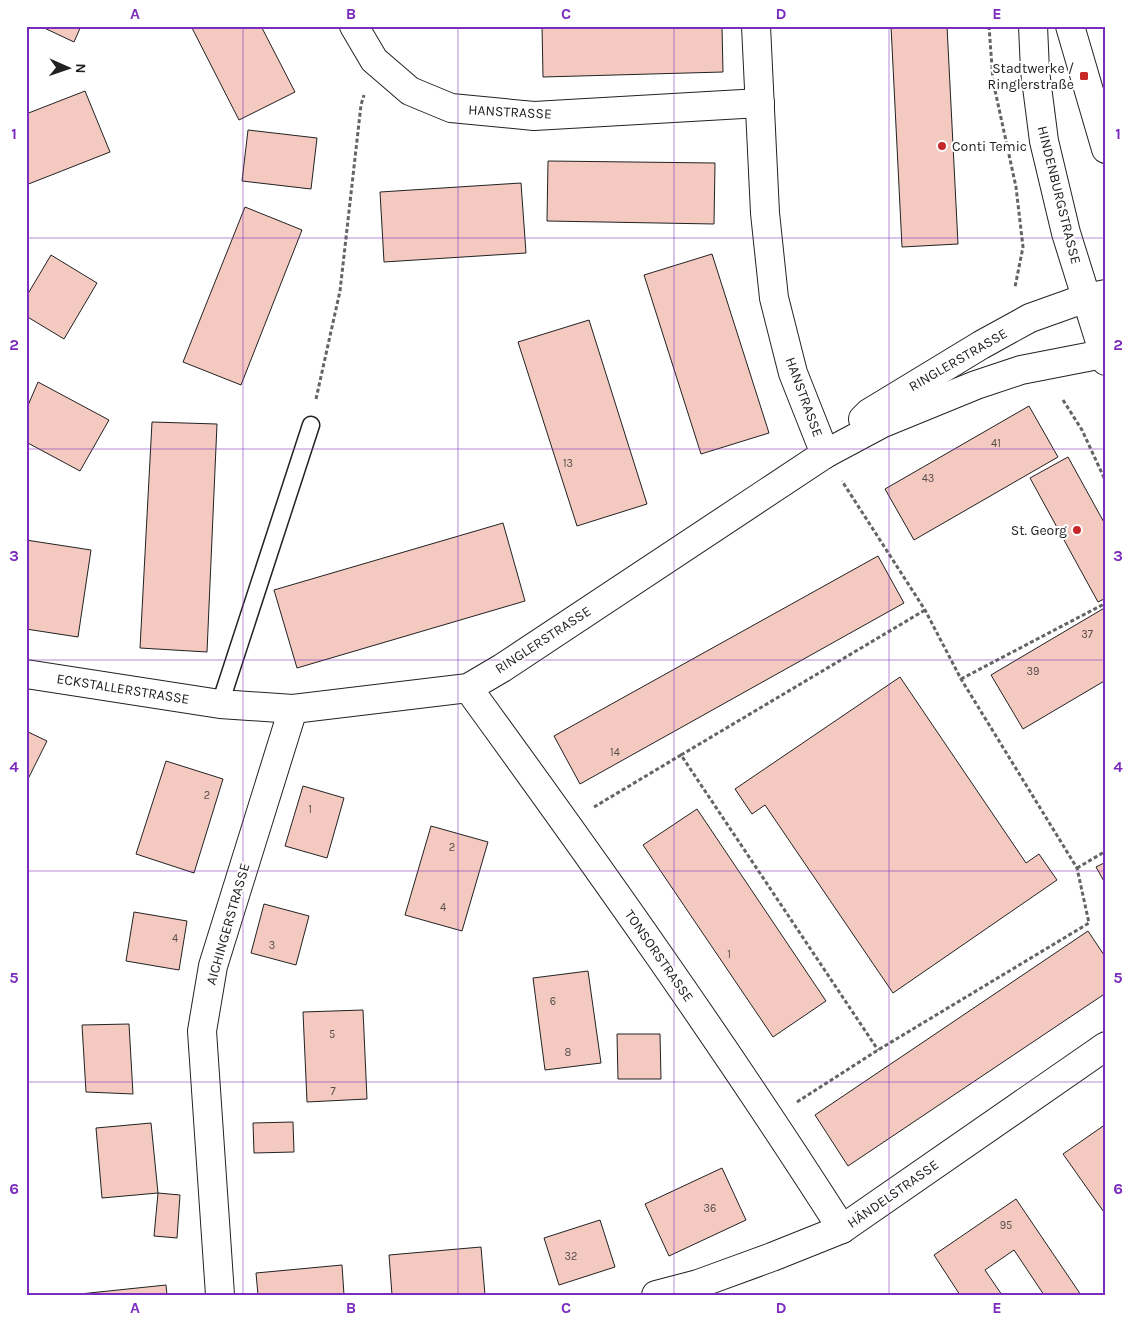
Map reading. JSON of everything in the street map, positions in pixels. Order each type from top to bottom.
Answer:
[{"type":"street","name":"HANSTRASSE","points":[[354,26],[374,60],[410,91],[451,108],[534,116],[760,103]]},
{"type":"street","name":"HANSTRASSE","points":[[756,26],[765,213],[774,298],[793,373],[825,454]]},
{"type":"street","name":"HINDENBURGSTRASSE","points":[[1033,26],[1034,71],[1044,141],[1066,233],[1096,296],[1105,356]]},
{"type":"street","points":[[1070,26],[1106,149]]},
{"type":"street","name":"RINGLERSTRASSE","points":[[825,454],[869,413],[930,375],[1030,318],[1096,296]]},
{"type":"street","name":"RINGLERSTRASSE","points":[[220,704],[293,709],[468,688],[502,668],[825,454],[883,423],[938,400],[1021,370],[1105,356]]},
{"type":"street","name":"ECKSTALLERSTRASSE","points":[[26,674],[220,704]]},
{"type":"street","name":"TONSORSTRASSE","points":[[468,688],[567,823],[772,1119],[842,1229]]},
{"type":"street","name":"AICHINGERSTRASSE","points":[[220,1295],[202,1031],[213,966],[293,709]]},
{"type":"street","name":"HÄNDELSTRASSE","points":[[656,1295],[698,1284],[842,1229],[1106,1046]]},
{"type":"lane","points":[[220,704],[311,425]]},
{"type":"path","points":[[989,26],[994,81],[1016,187],[1023,247],[1015,287]]},
{"type":"path","points":[[311,425],[340,290],[361,105],[374,60]]},
{"type":"path","points":[[1063,400],[1082,430],[1106,482]]},
{"type":"path","points":[[772,1119],[878,1050],[1088,923],[1077,868],[961,680],[925,610],[825,454]]},
{"type":"path","points":[[961,680],[1106,603]]},
{"type":"path","points":[[567,823],[925,610]]},
{"type":"path","points":[[682,755],[878,1050]]},
{"type":"path","points":[[1077,868],[1106,851]]},
{"type":"building","points":[[40,26],[81,26],[74,42]]},
{"type":"building","points":[[191,26],[261,26],[295,92],[239,120]]},
{"type":"building","points":[[542,26],[722,26],[723,72],[543,77]]},
{"type":"building","points":[[891,26],[947,26],[958,244],[902,247]]},
{"type":"building","points":[[85,91],[110,152],[26,185],[26,114]]},
{"type":"building","points":[[248,130],[317,138],[311,189],[242,181]]},
{"type":"building","points":[[548,161],[715,163],[714,224],[547,221]]},
{"type":"building","points":[[521,183],[526,253],[384,262],[380,192]]},
{"type":"building","points":[[245,207],[302,230],[241,385],[183,362]]},
{"type":"building","points":[[712,254],[769,433],[701,454],[644,275]]},
{"type":"building","points":[[51,255],[97,283],[64,339],[26,316],[26,297]]},
{"type":"building","points":[[589,320],[647,504],[577,526],[518,342]]},
{"type":"building","points":[[38,382],[109,420],[80,471],[26,442],[26,410]]},
{"type":"building","points":[[1029,406],[1058,457],[914,540],[885,489]]},
{"type":"building","points":[[152,422],[217,424],[207,652],[140,648]]},
{"type":"building","points":[[1068,457],[1106,526],[1106,598],[1098,602],[1030,478]]},
{"type":"building","points":[[503,523],[525,601],[297,668],[274,590]]},
{"type":"building","points":[[26,540],[91,550],[78,637],[26,629]]},
{"type":"building","points":[[878,556],[904,603],[580,784],[554,736]]},
{"type":"building","points":[[1106,607],[1106,680],[1023,729],[991,675]]},
{"type":"building","points":[[900,677],[1026,863],[1039,854],[1057,880],[893,993],[765,805],[752,814],[735,789]]},
{"type":"building","points":[[26,731],[47,741],[26,783]]},
{"type":"building","points":[[166,761],[223,779],[194,873],[136,854]]},
{"type":"building","points":[[303,786],[344,798],[327,858],[285,846]]},
{"type":"building","points":[[697,809],[826,1001],[773,1037],[643,845]]},
{"type":"building","points":[[431,826],[488,842],[462,931],[405,915]]},
{"type":"building","points":[[1106,862],[1106,885],[1096,867]]},
{"type":"building","points":[[264,904],[309,916],[296,965],[251,953]]},
{"type":"building","points":[[134,912],[187,921],[179,970],[126,961]]},
{"type":"building","points":[[1088,931],[1106,958],[1106,993],[848,1166],[815,1115]]},
{"type":"building","points":[[588,971],[601,1063],[545,1070],[533,978]]},
{"type":"building","points":[[363,1010],[367,1099],[307,1102],[303,1012]]},
{"type":"building","points":[[129,1024],[133,1094],[86,1092],[82,1025]]},
{"type":"building","points":[[617,1034],[660,1034],[661,1079],[618,1079]]},
{"type":"building","points":[[293,1122],[294,1152],[254,1153],[253,1123]]},
{"type":"building","points":[[151,1123],[158,1193],[102,1198],[96,1128]]},
{"type":"building","points":[[1106,1124],[1106,1215],[1063,1154]]},
{"type":"building","points":[[722,1168],[746,1220],[669,1256],[645,1204]]},
{"type":"building","points":[[158,1193],[180,1195],[177,1238],[154,1236]]},
{"type":"building","points":[[1016,1199],[1081,1295],[1044,1295],[1014,1250],[985,1270],[1002,1295],[960,1295],[934,1255]]},
{"type":"building","points":[[600,1220],[615,1267],[559,1285],[544,1238]]},
{"type":"building","points":[[481,1247],[485,1295],[392,1295],[389,1255]]},
{"type":"building","points":[[342,1265],[344,1295],[258,1295],[256,1273]]},
{"type":"building","points":[[166,1285],[167,1295],[70,1295]]},
{"type":"place","name":"Stadtwerke / Ringlerstraße","points":[[1084,76]]},
{"type":"place","name":"Conti Temic","points":[[942,146]]},
{"type":"place","name":"St. Georg","points":[[1077,530]]}]
